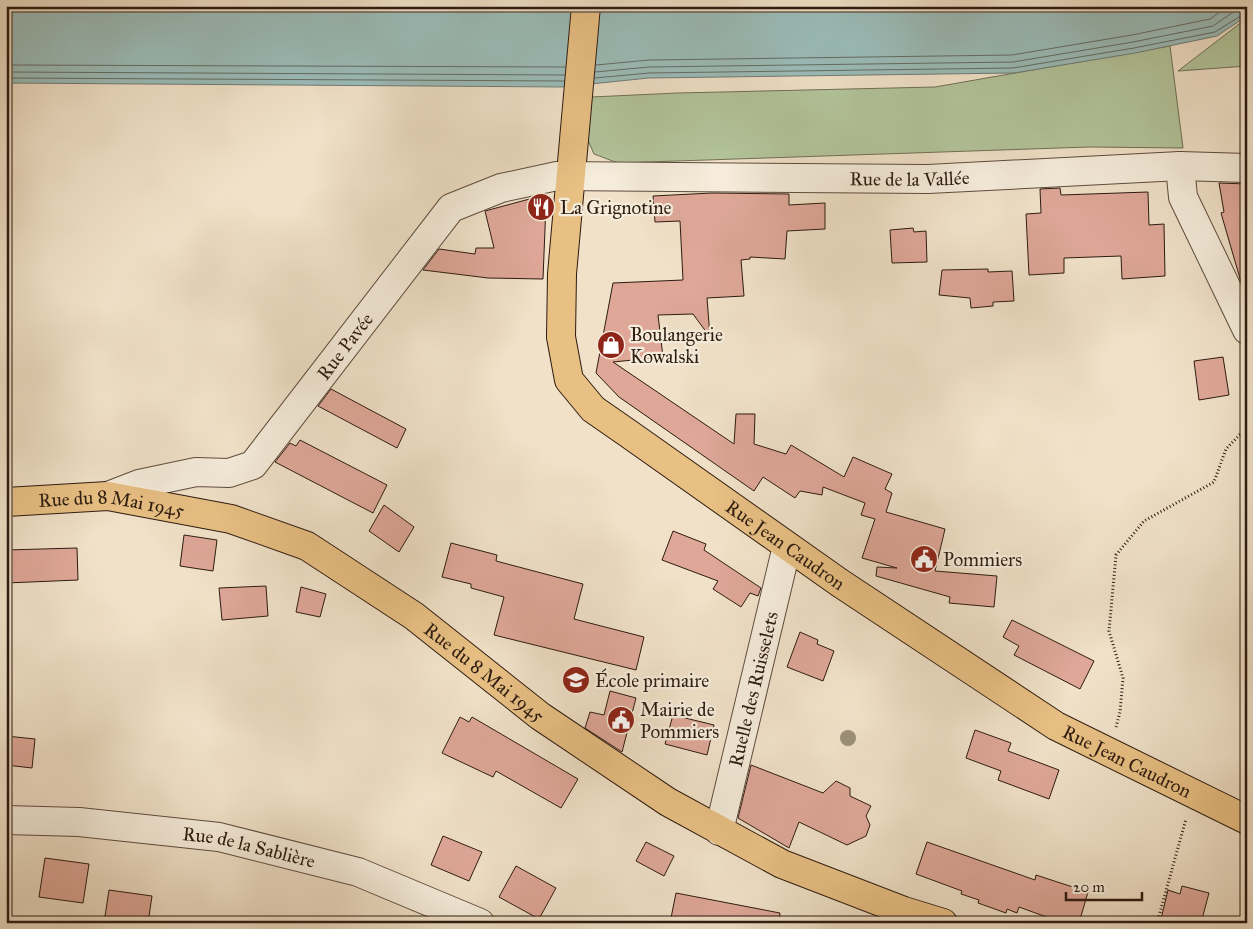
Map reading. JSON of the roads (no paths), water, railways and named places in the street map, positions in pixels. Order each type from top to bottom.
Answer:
[{"type":"main road","name":"Rue Jean Caudron","points":[[586,6],[562,274],[561,337],[569,380],[593,409],[787,546],[1056,726],[1247,820]]},
{"type":"main road","name":"Rue du 8 Mai 1945","points":[[6,502],[108,496],[231,519],[306,546],[414,616],[540,716],[668,802],[782,864],[904,911],[943,923]]},
{"type":"street","name":"Rue de la Vallée","points":[[571,176],[928,179],[1180,166],[1247,168]]},
{"type":"street","points":[[1180,166],[1183,197],[1247,330]]},
{"type":"street","name":"Rue Pavée","points":[[108,496],[139,484],[196,472],[229,474],[253,465],[451,208],[500,188],[557,176],[571,176]]},
{"type":"street","name":"Ruelle des Ruisselets","points":[[719,831],[787,546]]},
{"type":"street","name":"Rue de la Sablière","points":[[6,820],[79,822],[219,837],[358,872],[480,923]]},
{"type":"water","points":[[6,6],[1247,6],[1247,16],[1217,36],[1135,53],[1014,73],[649,78],[561,87],[6,83]]},
{"type":"place","name":"La Grignotine","points":[[541,207]]},
{"type":"place","name":"Boulangerie Kowalski","points":[[611,345]]},
{"type":"place","name":"Pommiers","points":[[924,559]]},
{"type":"place","name":"École primaire","points":[[576,680]]},
{"type":"place","name":"Mairie de Pommiers","points":[[621,720]]}]
